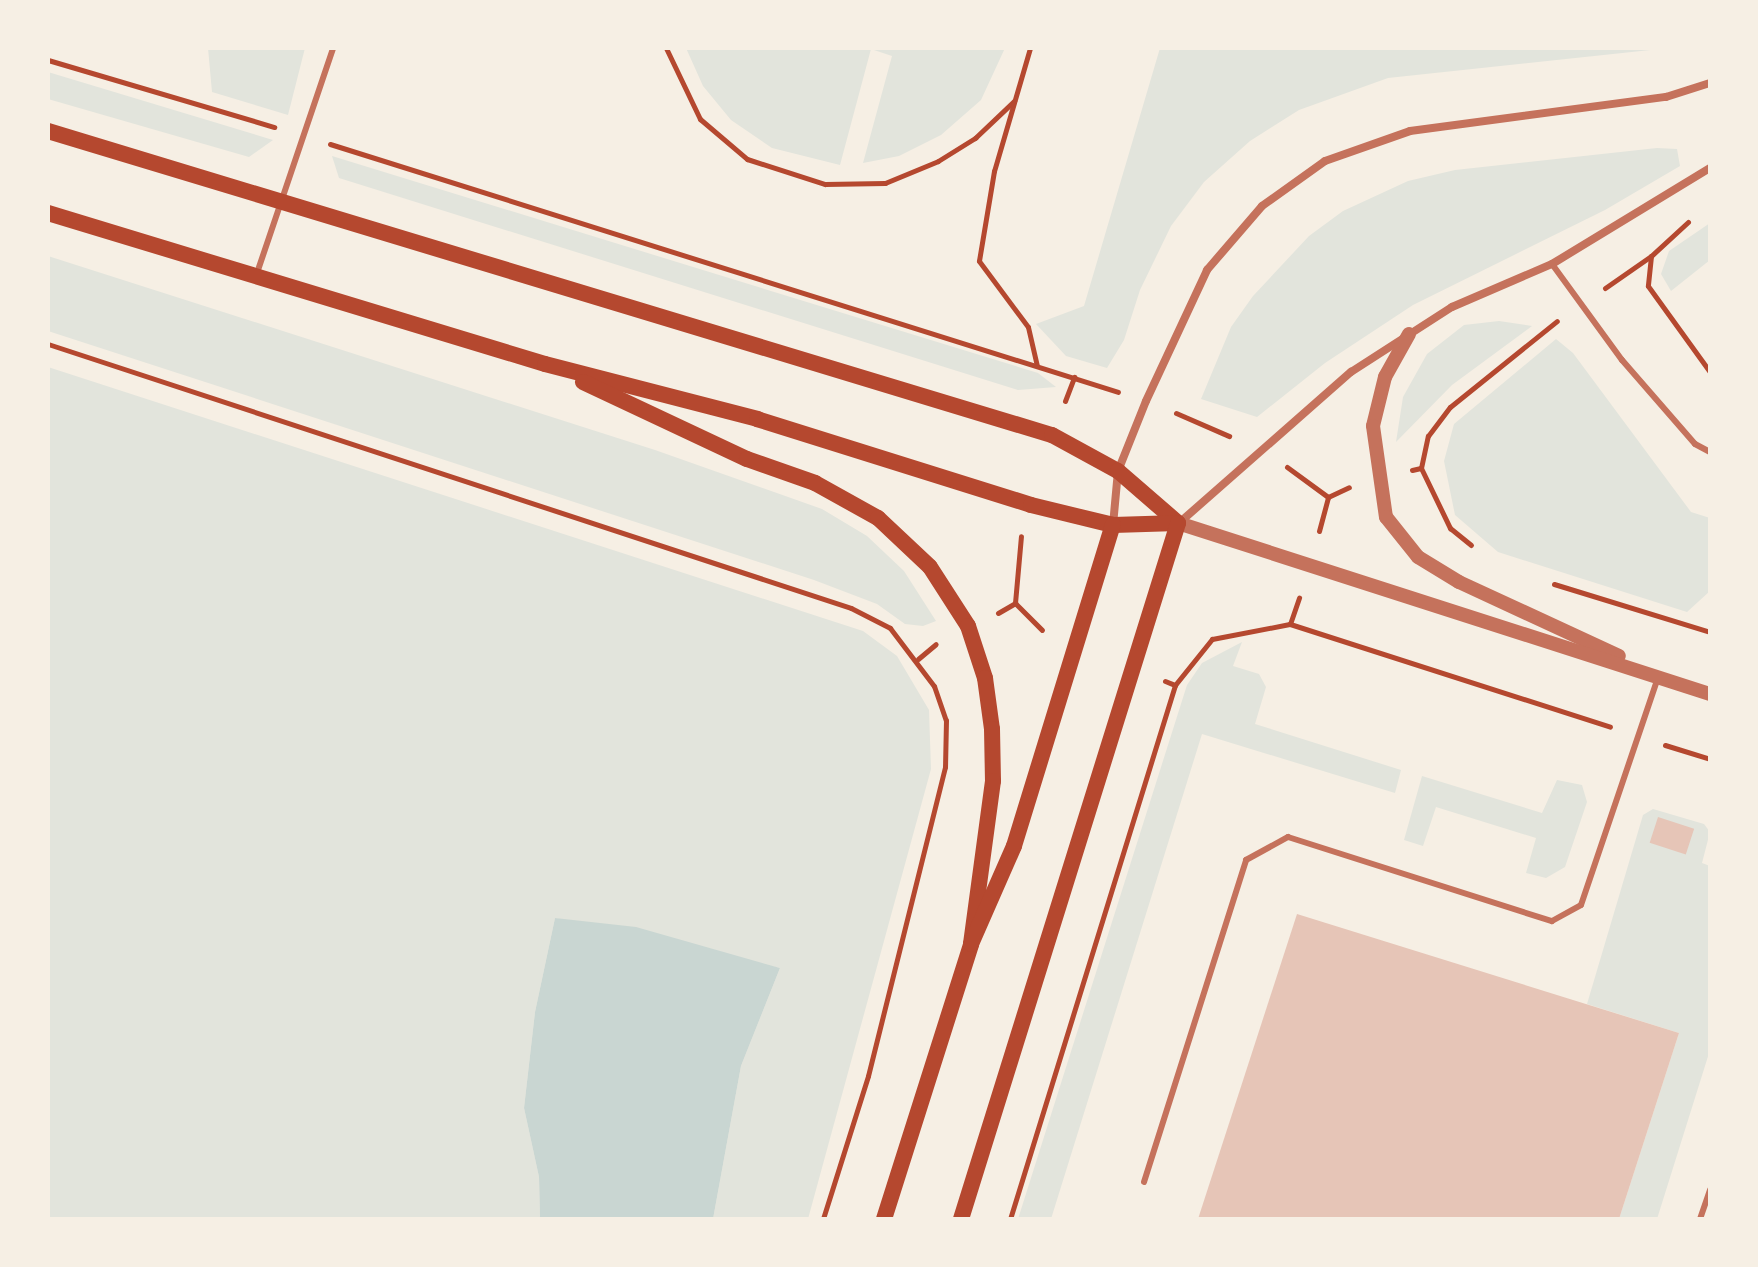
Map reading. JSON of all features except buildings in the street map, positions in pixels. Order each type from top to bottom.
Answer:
[{"type":"main road","points":[[48,131],[286,200],[1052,435],[1118,471],[1178,523]]},
{"type":"main road","points":[[48,213],[545,364],[757,419],[1031,505],[1113,525],[1178,523]]},
{"type":"main road","points":[[545,364],[747,459],[815,483],[878,518],[930,567],[968,626],[985,678],[993,781],[971,944]]},
{"type":"main road","points":[[961,1219],[1178,523]]},
{"type":"main road","points":[[884,1219],[971,944],[1014,846],[1113,525]]},
{"type":"street","points":[[1113,525],[1118,471],[1146,401],[1207,270],[1262,206],[1325,161],[1410,131],[1666,97],[1710,83]]},
{"type":"street","points":[[1178,523],[1351,372],[1452,307],[1552,264],[1710,168]]},
{"type":"street","points":[[1409,334],[1385,377],[1373,426],[1377,475],[1386,517],[1418,557],[1459,582],[1658,676]]},
{"type":"street","points":[[1178,523],[1710,694]]},
{"type":"lane","points":[[256,276],[286,200],[333,48]]},
{"type":"lane","points":[[1552,264],[1632,372],[1695,444],[1710,452]]},
{"type":"lane","points":[[1144,1182],[1246,860],[1288,837],[1552,921],[1581,905],[1600,857],[1635,735],[1658,676]]},
{"type":"lane","points":[[1700,1219],[1710,1190]]},
{"type":"path","points":[[666,48],[700,119],[747,159],[825,184],[885,183],[938,161],[975,138],[1014,101]]},
{"type":"path","points":[[1030,48],[994,171],[979,261],[1028,327],[1037,366]]},
{"type":"path","points":[[48,60],[306,136],[1146,401],[1262,449],[1328,497],[1377,475],[1421,468]]},
{"type":"path","points":[[1474,548],[1450,528],[1421,468],[1428,436],[1450,407],[1651,256],[1691,219]]},
{"type":"path","points":[[1651,256],[1648,286],[1710,372]]},
{"type":"path","points":[[48,344],[851,608],[890,628],[918,659],[946,720],[945,767],[868,1076],[823,1219]]},
{"type":"path","points":[[1544,581],[1710,632]]},
{"type":"path","points":[[918,659],[947,635],[1015,603],[1049,638],[1075,647]]},
{"type":"path","points":[[1010,1219],[1175,685],[1212,639],[1290,624],[1710,759]]},
{"type":"path","points":[[1132,669],[1175,685]]},
{"type":"shaded area","points":[[208,48],[305,48],[288,115],[212,92]]},
{"type":"shaded area","points":[[686,48],[1005,48],[981,100],[941,135],[899,156],[863,163],[892,56],[871,49],[840,165],[772,148],[731,120],[703,86]]},
{"type":"shaded area","points":[[1160,48],[1669,48],[1388,78],[1299,110],[1250,141],[1204,182],[1171,226],[1140,290],[1124,340],[1107,368],[1066,356],[1036,324],[1084,306]]},
{"type":"shaded area","points":[[48,72],[273,140],[249,157],[48,99]]},
{"type":"shaded area","points":[[1657,148],[1677,149],[1680,166],[1605,210],[1413,305],[1325,363],[1257,417],[1201,399],[1231,327],[1253,296],[1309,236],[1343,211],[1408,181],[1455,170]]},
{"type":"shaded area","points":[[332,156],[1038,373],[1056,387],[1018,390],[339,178]]},
{"type":"shaded area","points":[[1710,223],[1710,260],[1671,291],[1661,274],[1669,251]]},
{"type":"shaded area","points":[[48,256],[655,450],[822,509],[867,536],[904,571],[936,621],[923,626],[905,624],[877,604],[814,580],[48,331]]},
{"type":"shaded area","points":[[1499,321],[1532,326],[1452,385],[1396,442],[1403,397],[1427,354],[1464,325]]},
{"type":"shaded area","points":[[1556,339],[1573,353],[1691,512],[1710,518],[1710,591],[1687,612],[1498,552],[1455,515],[1444,461],[1454,424]]},
{"type":"shaded area","points":[[48,367],[863,631],[897,656],[929,710],[931,769],[808,1219],[713,1219],[741,1066],[780,968],[555,918],[535,1012],[524,1108],[539,1177],[540,1219],[48,1219]]},
{"type":"shaded area","points":[[1242,642],[1233,666],[1259,674],[1266,687],[1255,724],[1401,770],[1395,793],[1202,734],[1051,1219],[1018,1219],[1187,685],[1202,663]]},
{"type":"shaded area","points":[[1422,776],[1542,813],[1557,780],[1582,785],[1587,802],[1565,867],[1546,878],[1526,873],[1536,838],[1436,807],[1423,846],[1404,840]]},
{"type":"shaded area","points":[[1653,809],[1704,824],[1710,832],[1702,863],[1710,866],[1710,1050],[1657,1219],[1619,1219],[1679,1033],[1587,1004],[1643,815]]},
{"type":"shaded area","points":[[555,918],[636,927],[780,968],[741,1066],[713,1219],[540,1219],[539,1177],[524,1108],[535,1012]]}]
